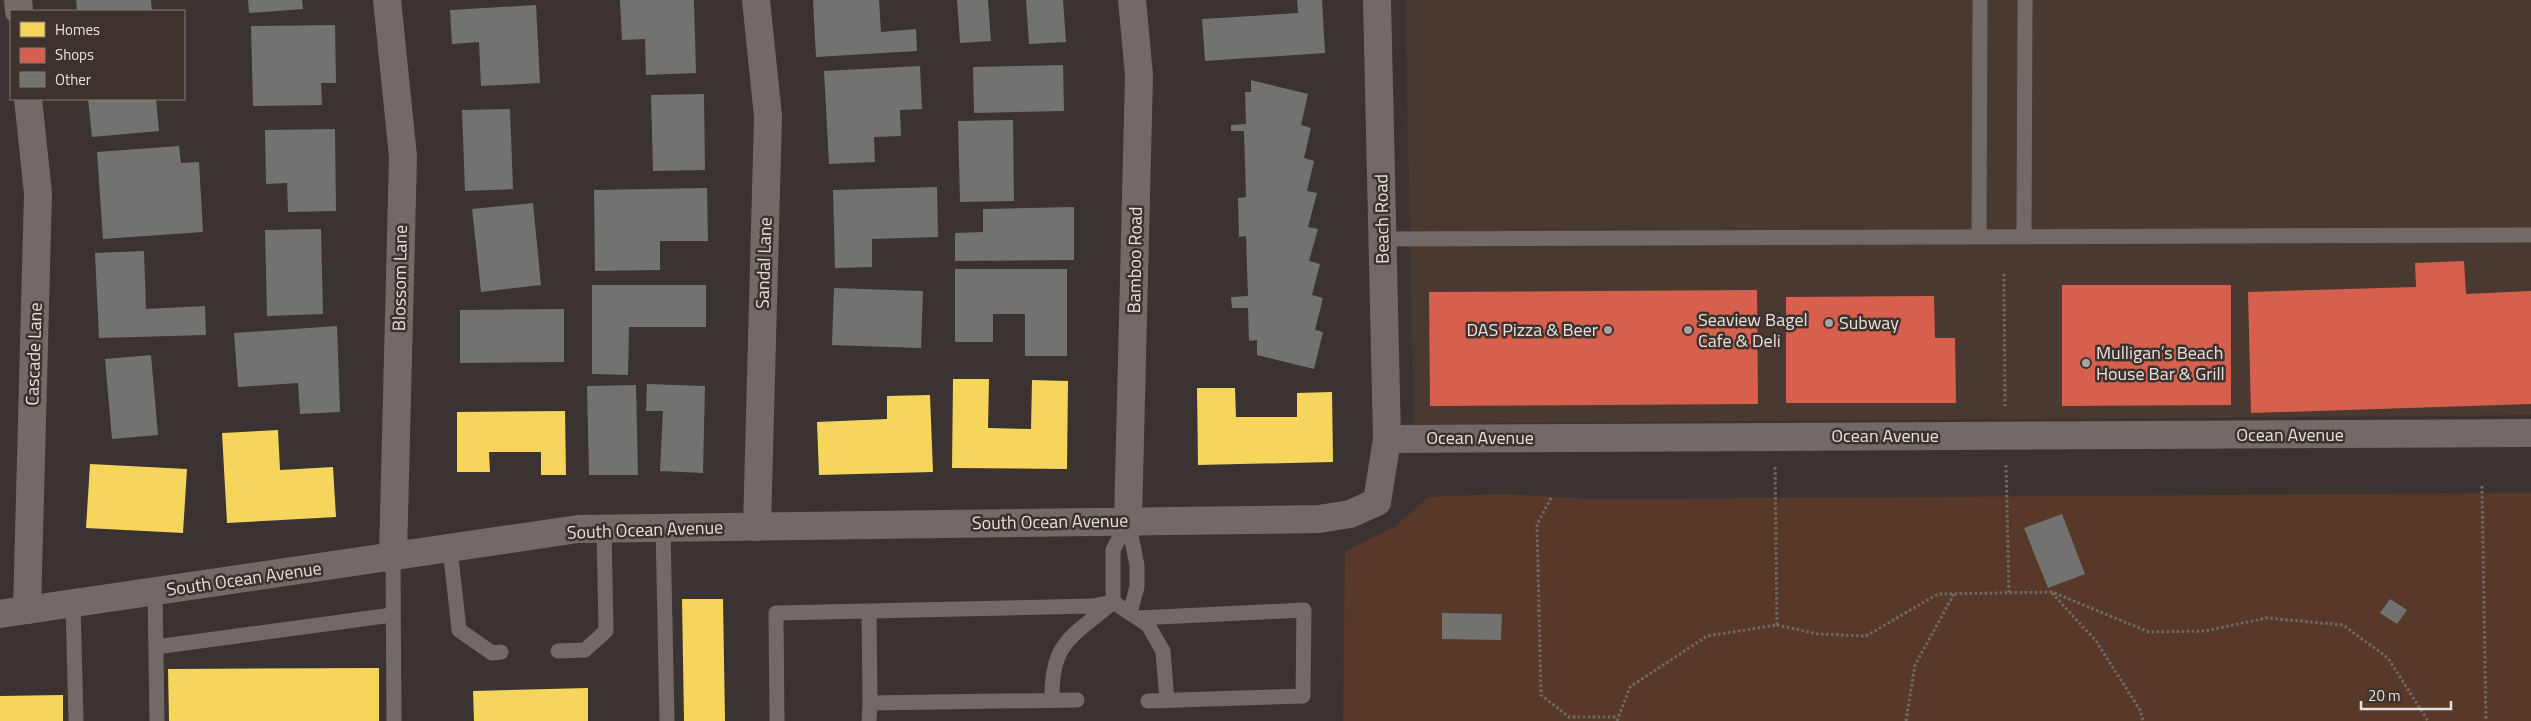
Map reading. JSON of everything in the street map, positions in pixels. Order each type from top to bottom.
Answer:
[{"type":"street","name":"Blossom Lane","points":[[387,0],[403,156],[393,557]]},
{"type":"street","name":"Sandal Lane","points":[[756,0],[768,116],[757,527]]},
{"type":"street","name":"Bamboo Road","points":[[1128,521],[1140,75],[1132,0]]},
{"type":"street","name":"Beach Road","points":[[1377,0],[1387,439]]},
{"type":"street","name":"Cascade Lane","points":[[27,610],[38,193],[28,100]]},
{"type":"street","name":"Ocean Avenue","points":[[1387,439],[2531,433]]},
{"type":"street","name":"South Ocean Avenue","points":[[0,614],[578,530],[1319,519],[1350,514],[1376,502],[1387,439]]},
{"type":"lane","points":[[1978,237],[1980,0]]},
{"type":"lane","points":[[2024,237],[2026,0]]},
{"type":"lane","points":[[1382,239],[2531,235]]},
{"type":"lane","points":[[1113,602],[1112,550],[1128,521]]},
{"type":"lane","points":[[1128,521],[1137,565],[1138,587],[1134,615]]},
{"type":"lane","points":[[663,528],[667,721]]},
{"type":"lane","points":[[558,651],[585,650],[606,631],[604,529]]},
{"type":"lane","points":[[450,548],[459,630],[492,652],[501,652]]},
{"type":"lane","points":[[393,557],[394,721]]},
{"type":"lane","points":[[154,592],[157,721]]},
{"type":"lane","points":[[1052,699],[1052,674],[1064,644],[1077,629],[1113,602]]},
{"type":"lane","points":[[776,721],[776,613],[1092,606],[1113,602],[1148,626],[1163,652],[1167,701]]},
{"type":"lane","points":[[73,604],[76,721]]},
{"type":"lane","points":[[1134,615],[1304,610],[1303,696],[1148,701]]},
{"type":"lane","points":[[869,611],[870,721]]},
{"type":"lane","points":[[156,647],[392,615]]},
{"type":"lane","points":[[870,703],[1078,700]]},
{"type":"path","points":[[1775,462],[1777,625]]},
{"type":"path","points":[[2482,486],[2486,721]]},
{"type":"path","points":[[1551,498],[1537,524],[1541,695],[1569,717],[1618,719],[1630,687],[1707,636],[1777,625],[1818,634],[1866,636],[1938,594],[2052,592],[2149,632],[2204,631],[2267,618],[2343,625],[2388,658],[2428,721]]},
{"type":"path","points":[[2052,592],[2096,641],[2140,710],[2143,721]]},
{"type":"path","points":[[1906,721],[1915,665],[1954,594]]},
{"type":"shaded area","points":[[1405,0],[2531,0],[2531,415],[1414,424]]},
{"type":"shaded area","points":[[2531,493],[2531,721],[1343,721],[1345,551],[1394,527],[1429,497],[1500,494],[1596,499]]},
{"type":"building: Homes","points":[[953,379],[989,379],[988,428],[1031,429],[1032,380],[1068,381],[1067,469],[952,468]]},
{"type":"building: Homes","points":[[1197,388],[1235,388],[1236,417],[1297,417],[1297,393],[1332,392],[1333,462],[1198,465]]},
{"type":"building: Homes","points":[[930,395],[933,472],[819,475],[817,422],[887,419],[887,396]]},
{"type":"building: Homes","points":[[565,411],[566,475],[541,475],[541,452],[489,452],[490,472],[457,472],[457,412]]},
{"type":"building: Homes","points":[[278,430],[280,470],[333,467],[336,517],[227,523],[222,433]]},
{"type":"building: Homes","points":[[90,464],[187,469],[183,533],[86,528]]},
{"type":"building: Homes","points":[[682,599],[723,599],[725,721],[684,721]]},
{"type":"building: Homes","points":[[379,668],[379,721],[169,721],[168,669]]},
{"type":"building: Homes","points":[[588,688],[588,721],[474,721],[473,691]]},
{"type":"building: Homes","points":[[63,695],[63,721],[0,721],[0,696]]},
{"type":"building: Shops","points":[[2464,261],[2466,294],[2531,291],[2531,404],[2251,413],[2248,292],[2416,287],[2415,263]]},
{"type":"building: Shops","points":[[2062,285],[2231,285],[2231,405],[2062,406]]},
{"type":"building: Shops","points":[[1757,290],[1758,404],[1430,406],[1429,292]]},
{"type":"building: Shops","points":[[1934,296],[1935,338],[1955,338],[1956,403],[1786,403],[1786,297]]},
{"type":"building: Other","points":[[76,0],[151,0],[152,10],[77,10]]},
{"type":"building: Other","points":[[248,0],[302,0],[303,9],[249,13]]},
{"type":"building: Other","points":[[620,0],[694,0],[696,73],[646,75],[645,39],[622,40]]},
{"type":"building: Other","points":[[813,0],[879,0],[881,32],[916,29],[917,51],[816,57]]},
{"type":"building: Other","points":[[957,0],[988,0],[991,41],[960,43]]},
{"type":"building: Other","points":[[1026,0],[1063,0],[1066,42],[1029,44]]},
{"type":"building: Other","points":[[1297,0],[1322,0],[1325,53],[1205,61],[1202,19],[1298,13]]},
{"type":"building: Other","points":[[536,5],[540,83],[481,86],[479,42],[452,44],[450,10]]},
{"type":"building: Other","points":[[335,25],[336,83],[321,83],[322,105],[253,106],[251,26]]},
{"type":"building: Other","points":[[1063,65],[1064,111],[974,113],[973,67]]},
{"type":"building: Other","points":[[920,66],[922,109],[900,110],[901,136],[874,137],[875,162],[829,164],[824,71]]},
{"type":"building: Other","points":[[1251,80],[1308,94],[1301,125],[1311,128],[1304,158],[1314,161],[1307,191],[1317,193],[1308,227],[1318,229],[1309,261],[1320,264],[1312,295],[1323,298],[1315,330],[1323,332],[1314,369],[1257,355],[1257,340],[1249,341],[1248,308],[1232,308],[1231,297],[1248,296],[1246,236],[1239,237],[1238,198],[1246,197],[1244,131],[1231,131],[1231,125],[1246,124],[1245,92],[1251,92]]},
{"type":"building: Other","points":[[704,94],[705,170],[653,171],[651,95]]},
{"type":"building: Other","points":[[88,100],[156,100],[159,131],[92,137]]},
{"type":"building: Other","points":[[510,109],[513,189],[465,191],[462,110]]},
{"type":"building: Other","points":[[1013,120],[1014,201],[960,202],[958,121]]},
{"type":"building: Other","points":[[335,129],[336,211],[288,212],[287,183],[266,184],[265,130]]},
{"type":"building: Other","points":[[179,146],[181,163],[199,162],[203,232],[103,239],[97,152]]},
{"type":"building: Other","points":[[937,187],[938,237],[872,239],[872,267],[835,268],[833,190]]},
{"type":"building: Other","points":[[707,188],[708,241],[660,241],[660,270],[595,271],[594,190]]},
{"type":"building: Other","points":[[533,203],[541,285],[481,292],[472,209]]},
{"type":"building: Other","points":[[1074,207],[1074,260],[955,261],[955,233],[983,232],[983,209]]},
{"type":"building: Other","points":[[321,229],[323,314],[267,316],[265,230]]},
{"type":"building: Other","points":[[144,251],[146,309],[205,306],[206,335],[99,338],[95,253]]},
{"type":"building: Other","points":[[955,269],[1067,269],[1067,356],[1025,356],[1025,314],[993,314],[993,342],[955,342]]},
{"type":"building: Other","points":[[592,285],[706,285],[706,327],[629,327],[628,375],[592,374]]},
{"type":"building: Other","points":[[834,288],[923,291],[921,348],[832,345]]},
{"type":"building: Other","points":[[564,309],[564,362],[460,363],[460,310]]},
{"type":"building: Other","points":[[337,326],[340,412],[300,414],[298,383],[238,387],[234,333]]},
{"type":"building: Other","points":[[151,355],[158,435],[112,439],[105,359]]},
{"type":"building: Other","points":[[647,384],[705,386],[703,473],[660,471],[663,411],[646,411]]},
{"type":"building: Other","points":[[636,385],[638,475],[589,475],[587,386]]},
{"type":"building: Other","points":[[2062,514],[2085,574],[2048,588],[2024,528]]},
{"type":"building: Other","points":[[2390,599],[2407,610],[2397,624],[2380,613]]},
{"type":"building: Other","points":[[1442,613],[1502,614],[1501,640],[1442,639]]},
{"type":"place","name":"Subway","points":[[1829,323]]},
{"type":"place","name":"DAS Pizza & Beer","points":[[1608,330]]},
{"type":"place","name":"Seaview Bagel Cafe & Deli","points":[[1688,330]]},
{"type":"place","name":"Mulligan’s Beach House Bar & Grill","points":[[2086,363]]}]
